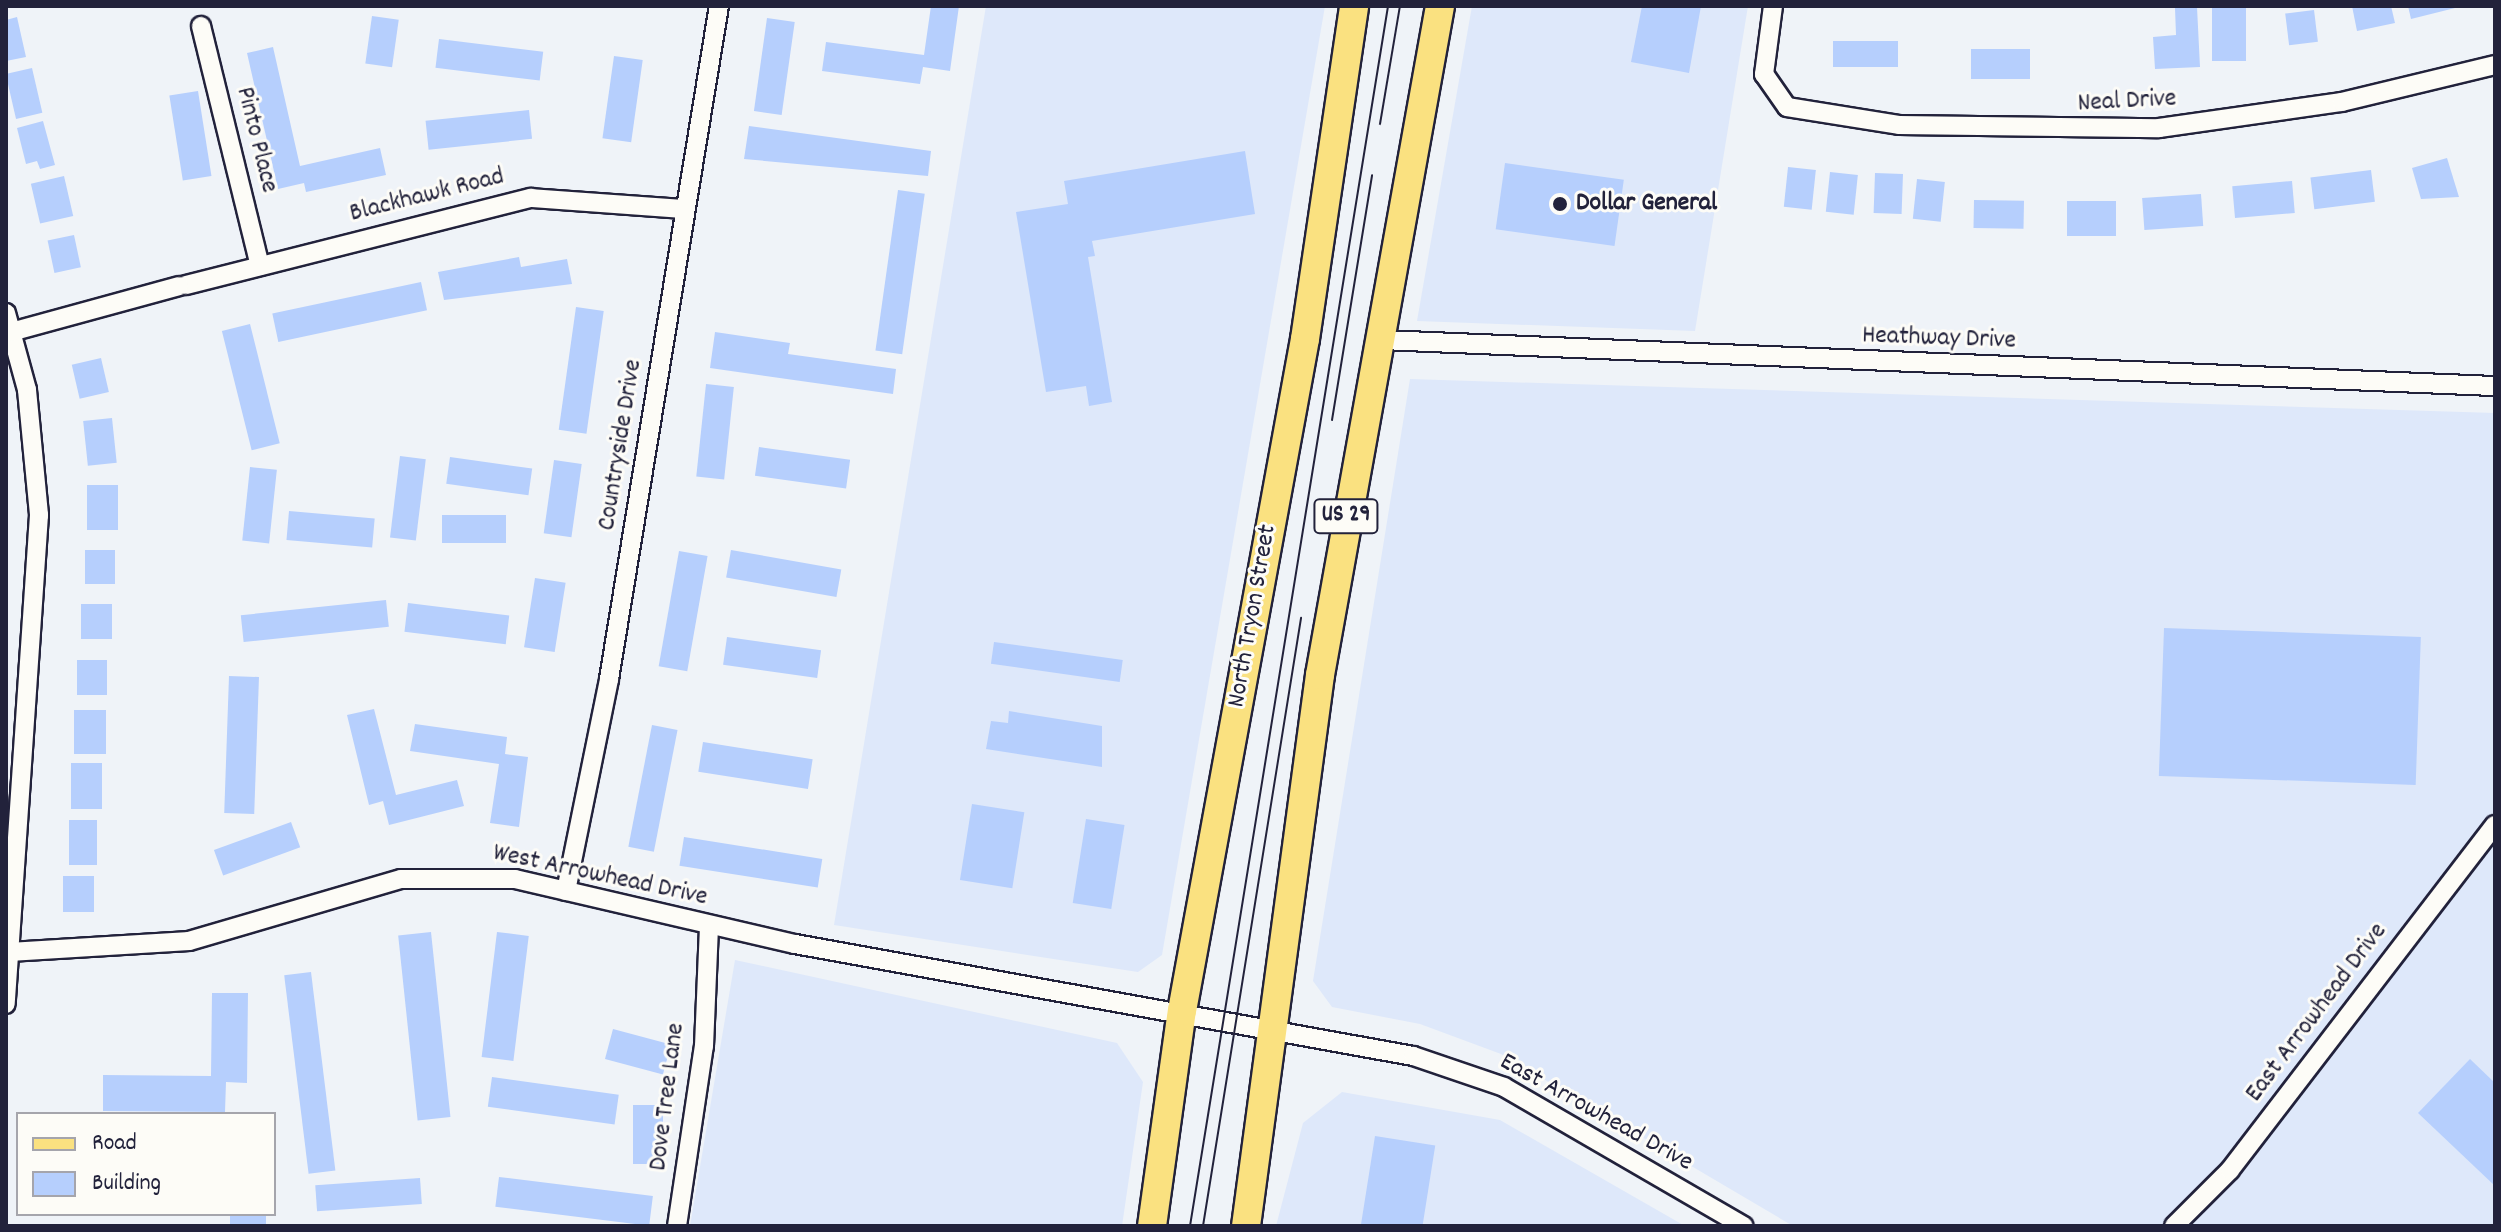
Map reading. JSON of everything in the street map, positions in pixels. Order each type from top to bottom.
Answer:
[{"type":"main road","name":"North Tryon Street","points":[[1152,1226],[1182,1011],[1305,339],[1354,6]]},
{"type":"main road","name":"US 29","points":[[1246,1226],[1277,1029],[1320,675],[1440,6]]},
{"type":"street","name":"Countryside Drive","points":[[566,891],[609,679],[719,6]]},
{"type":"street","name":"Neal Drive","points":[[1773,6],[1768,85],[1787,107],[1819,118],[2104,130],[2300,110],[2495,65]]},
{"type":"street","name":"Pinto Place","points":[[201,26],[260,266]]},
{"type":"street","name":"Blackhawk Road","points":[[8,322],[183,285],[531,198],[685,209]]},
{"type":"street","points":[[6,1004],[39,515],[31,411],[8,322]]},
{"type":"street","name":"Heathway Drive","points":[[1382,340],[2495,386]]},
{"type":"street","name":"East Arrowhead Drive","points":[[2174,1226],[2230,1170],[2495,825]]},
{"type":"street","name":"West Arrowhead Drive","points":[[10,952],[189,941],[401,879],[490,876],[709,926],[1182,1011]]},
{"type":"street","name":"Dove Tree Lane","points":[[677,1226],[704,1046],[709,926]]},
{"type":"street","name":"East Arrowhead Drive","points":[[1182,1011],[1413,1056],[1504,1087],[1744,1226]]},
{"type":"shaded area","points":[[986,6],[1325,6],[1162,955],[1138,972],[834,925]]},
{"type":"shaded area","points":[[1472,6],[1748,6],[1695,331],[1417,321]]},
{"type":"shaded area","points":[[1410,379],[2495,413],[2495,1226],[1793,1226],[1501,1054],[1420,1024],[1332,1007],[1313,981]]},
{"type":"shaded area","points":[[735,960],[1117,1043],[1143,1082],[1122,1226],[690,1226]]},
{"type":"shaded area","points":[[1342,1092],[1500,1120],[1685,1226],[1276,1226],[1303,1123]]},
{"type":"building","points":[[931,6],[959,6],[950,71],[923,67],[920,84],[822,71],[826,42],[924,55]]},
{"type":"building","points":[[1642,6],[1701,6],[1689,73],[1631,62]]},
{"type":"building","points":[[2212,6],[2246,6],[2246,61],[2212,61]]},
{"type":"building","points":[[2352,6],[2391,6],[2395,23],[2357,31]]},
{"type":"building","points":[[2408,6],[2459,6],[2459,7],[2411,19]]},
{"type":"building","points":[[2197,7],[2200,67],[2155,69],[2153,37],[2176,35],[2175,8]]},
{"type":"building","points":[[2314,10],[2318,42],[2289,45],[2285,14]]},
{"type":"building","points":[[372,16],[399,20],[392,67],[365,64]]},
{"type":"building","points":[[17,17],[26,57],[6,61],[6,20]]},
{"type":"building","points":[[767,18],[795,22],[782,115],[754,111]]},
{"type":"building","points":[[439,39],[543,52],[540,81],[435,68]]},
{"type":"building","points":[[1833,41],[1898,41],[1898,67],[1833,67]]},
{"type":"building","points":[[273,47],[300,166],[380,148],[386,175],[306,192],[304,183],[278,189],[247,53]]},
{"type":"building","points":[[1971,49],[2030,49],[2030,79],[1971,79]]},
{"type":"building","points":[[614,56],[643,60],[631,142],[602,138]]},
{"type":"building","points":[[32,68],[42,113],[16,119],[6,74]]},
{"type":"building","points":[[198,91],[211,176],[183,180],[169,96]]},
{"type":"building","points":[[529,110],[532,139],[429,150],[426,121]]},
{"type":"building","points":[[43,121],[55,165],[40,169],[37,161],[26,164],[17,128]]},
{"type":"building","points":[[749,126],[931,151],[928,176],[744,159]]},
{"type":"building","points":[[1245,151],[1255,214],[1092,241],[1095,256],[1088,257],[1112,402],[1089,406],[1086,386],[1046,392],[1016,212],[1068,204],[1064,181]]},
{"type":"building","points":[[2447,158],[2459,197],[2421,199],[2412,168]]},
{"type":"building","name":"Dollar General","points":[[1505,163],[1624,180],[1615,246],[1496,229]]},
{"type":"building","points":[[1788,167],[1816,170],[1812,210],[1784,207]]},
{"type":"building","points":[[2371,170],[2375,202],[2314,209],[2310,177]]},
{"type":"building","points":[[1830,172],[1858,175],[1854,215],[1826,212]]},
{"type":"building","points":[[1875,173],[1903,174],[1902,214],[1874,213]]},
{"type":"building","points":[[64,176],[73,216],[40,224],[31,184]]},
{"type":"building","points":[[1917,179],[1945,182],[1941,222],[1913,219]]},
{"type":"building","points":[[2292,181],[2295,213],[2235,218],[2232,186]]},
{"type":"building","points":[[898,190],[925,194],[902,354],[875,350]]},
{"type":"building","points":[[2201,194],[2203,226],[2144,230],[2142,198]]},
{"type":"building","points":[[1974,200],[2024,201],[2024,229],[1974,228]]},
{"type":"building","points":[[2067,201],[2116,201],[2116,236],[2067,236]]},
{"type":"building","points":[[74,235],[81,267],[54,273],[48,241]]},
{"type":"building","points":[[519,257],[521,267],[567,259],[572,284],[444,300],[438,272]]},
{"type":"building","points":[[421,282],[427,310],[278,342],[272,314]]},
{"type":"building","points":[[576,307],[604,311],[586,434],[559,430]]},
{"type":"building","points":[[250,324],[280,443],[252,450],[222,331]]},
{"type":"building","points":[[715,332],[790,343],[788,354],[896,369],[893,394],[710,368]]},
{"type":"building","points":[[101,358],[109,392],[80,399],[72,365]]},
{"type":"building","points":[[706,384],[734,387],[724,479],[696,476]]},
{"type":"building","points":[[112,418],[117,463],[88,466],[83,421]]},
{"type":"building","points":[[759,447],[850,460],[846,489],[755,476]]},
{"type":"building","points":[[400,456],[426,459],[416,541],[390,537]]},
{"type":"building","points":[[450,457],[532,469],[528,495],[446,484]]},
{"type":"building","points":[[554,460],[582,464],[571,537],[544,533]]},
{"type":"building","points":[[250,467],[277,470],[269,543],[242,541]]},
{"type":"building","points":[[87,485],[118,485],[118,530],[87,530]]},
{"type":"building","points":[[289,511],[375,518],[372,547],[286,540]]},
{"type":"building","points":[[442,515],[506,515],[506,543],[442,543]]},
{"type":"building","points":[[85,550],[115,550],[115,584],[85,584]]},
{"type":"building","points":[[731,550],[841,569],[836,597],[726,578]]},
{"type":"building","points":[[679,551],[708,556],[687,671],[659,666]]},
{"type":"building","points":[[535,578],[566,583],[555,652],[524,647]]},
{"type":"building","points":[[386,600],[389,627],[244,642],[241,615]]},
{"type":"building","points":[[408,603],[509,615],[506,644],[404,632]]},
{"type":"building","points":[[81,604],[112,604],[112,639],[81,639]]},
{"type":"building","points":[[2164,628],[2421,637],[2416,785],[2159,776]]},
{"type":"building","points":[[727,637],[821,650],[817,678],[723,665]]},
{"type":"building","points":[[994,642],[1123,660],[1120,682],[991,664]]},
{"type":"building","points":[[77,660],[107,660],[107,695],[77,695]]},
{"type":"building","points":[[229,676],[259,677],[254,814],[224,813]]},
{"type":"building","points":[[374,709],[396,795],[457,780],[464,806],[389,825],[383,801],[369,805],[347,715]]},
{"type":"building","points":[[74,710],[106,710],[106,754],[74,754]]},
{"type":"building","points":[[1009,711],[1102,726],[1102,767],[986,749],[991,721],[1008,723]]},
{"type":"building","points":[[415,724],[507,737],[505,754],[528,757],[519,827],[490,823],[499,764],[410,751]]},
{"type":"building","points":[[652,725],[678,730],[654,852],[628,847]]},
{"type":"building","points":[[703,742],[813,759],[808,789],[698,772]]},
{"type":"building","points":[[71,763],[102,763],[102,809],[71,809]]},
{"type":"building","points":[[972,804],[1024,812],[1012,888],[960,880]]},
{"type":"building","points":[[1086,819],[1125,825],[1111,909],[1073,903]]},
{"type":"building","points":[[69,820],[97,820],[97,865],[69,865]]},
{"type":"building","points":[[291,822],[300,847],[223,875],[214,850]]},
{"type":"building","points":[[684,837],[822,859],[818,888],[679,866]]},
{"type":"building","points":[[63,876],[94,876],[94,912],[63,912]]},
{"type":"building","points":[[431,932],[450,1117],[418,1120],[398,935]]},
{"type":"building","points":[[497,932],[529,936],[513,1061],[482,1057]]},
{"type":"building","points":[[311,972],[335,1171],[309,1174],[284,975]]},
{"type":"building","points":[[212,993],[248,993],[247,1083],[226,1082],[225,1112],[103,1111],[103,1075],[211,1076]]},
{"type":"building","points":[[613,1029],[671,1045],[663,1074],[605,1059]]},
{"type":"building","points":[[2470,1059],[2495,1083],[2495,1186],[2418,1113]]},
{"type":"building","points":[[492,1077],[619,1095],[615,1125],[488,1107]]},
{"type":"building","points":[[633,1105],[663,1105],[663,1164],[633,1164]]},
{"type":"building","points":[[1375,1136],[1435,1146],[1423,1226],[1361,1226]]},
{"type":"building","points":[[499,1177],[653,1196],[649,1226],[495,1207]]},
{"type":"building","points":[[420,1178],[422,1204],[317,1211],[315,1185]]},
{"type":"building","points":[[230,1216],[266,1216],[266,1226],[230,1226]]},
{"type":"tram line","points":[[1190,1226],[1388,6]]},
{"type":"tram line","points":[[1380,124],[1400,6]]},
{"type":"tram line","points":[[1332,420],[1372,175]]},
{"type":"tram line","points":[[1203,1226],[1301,618]]},
{"type":"place","name":"Dollar General","points":[[1560,204]]}]
